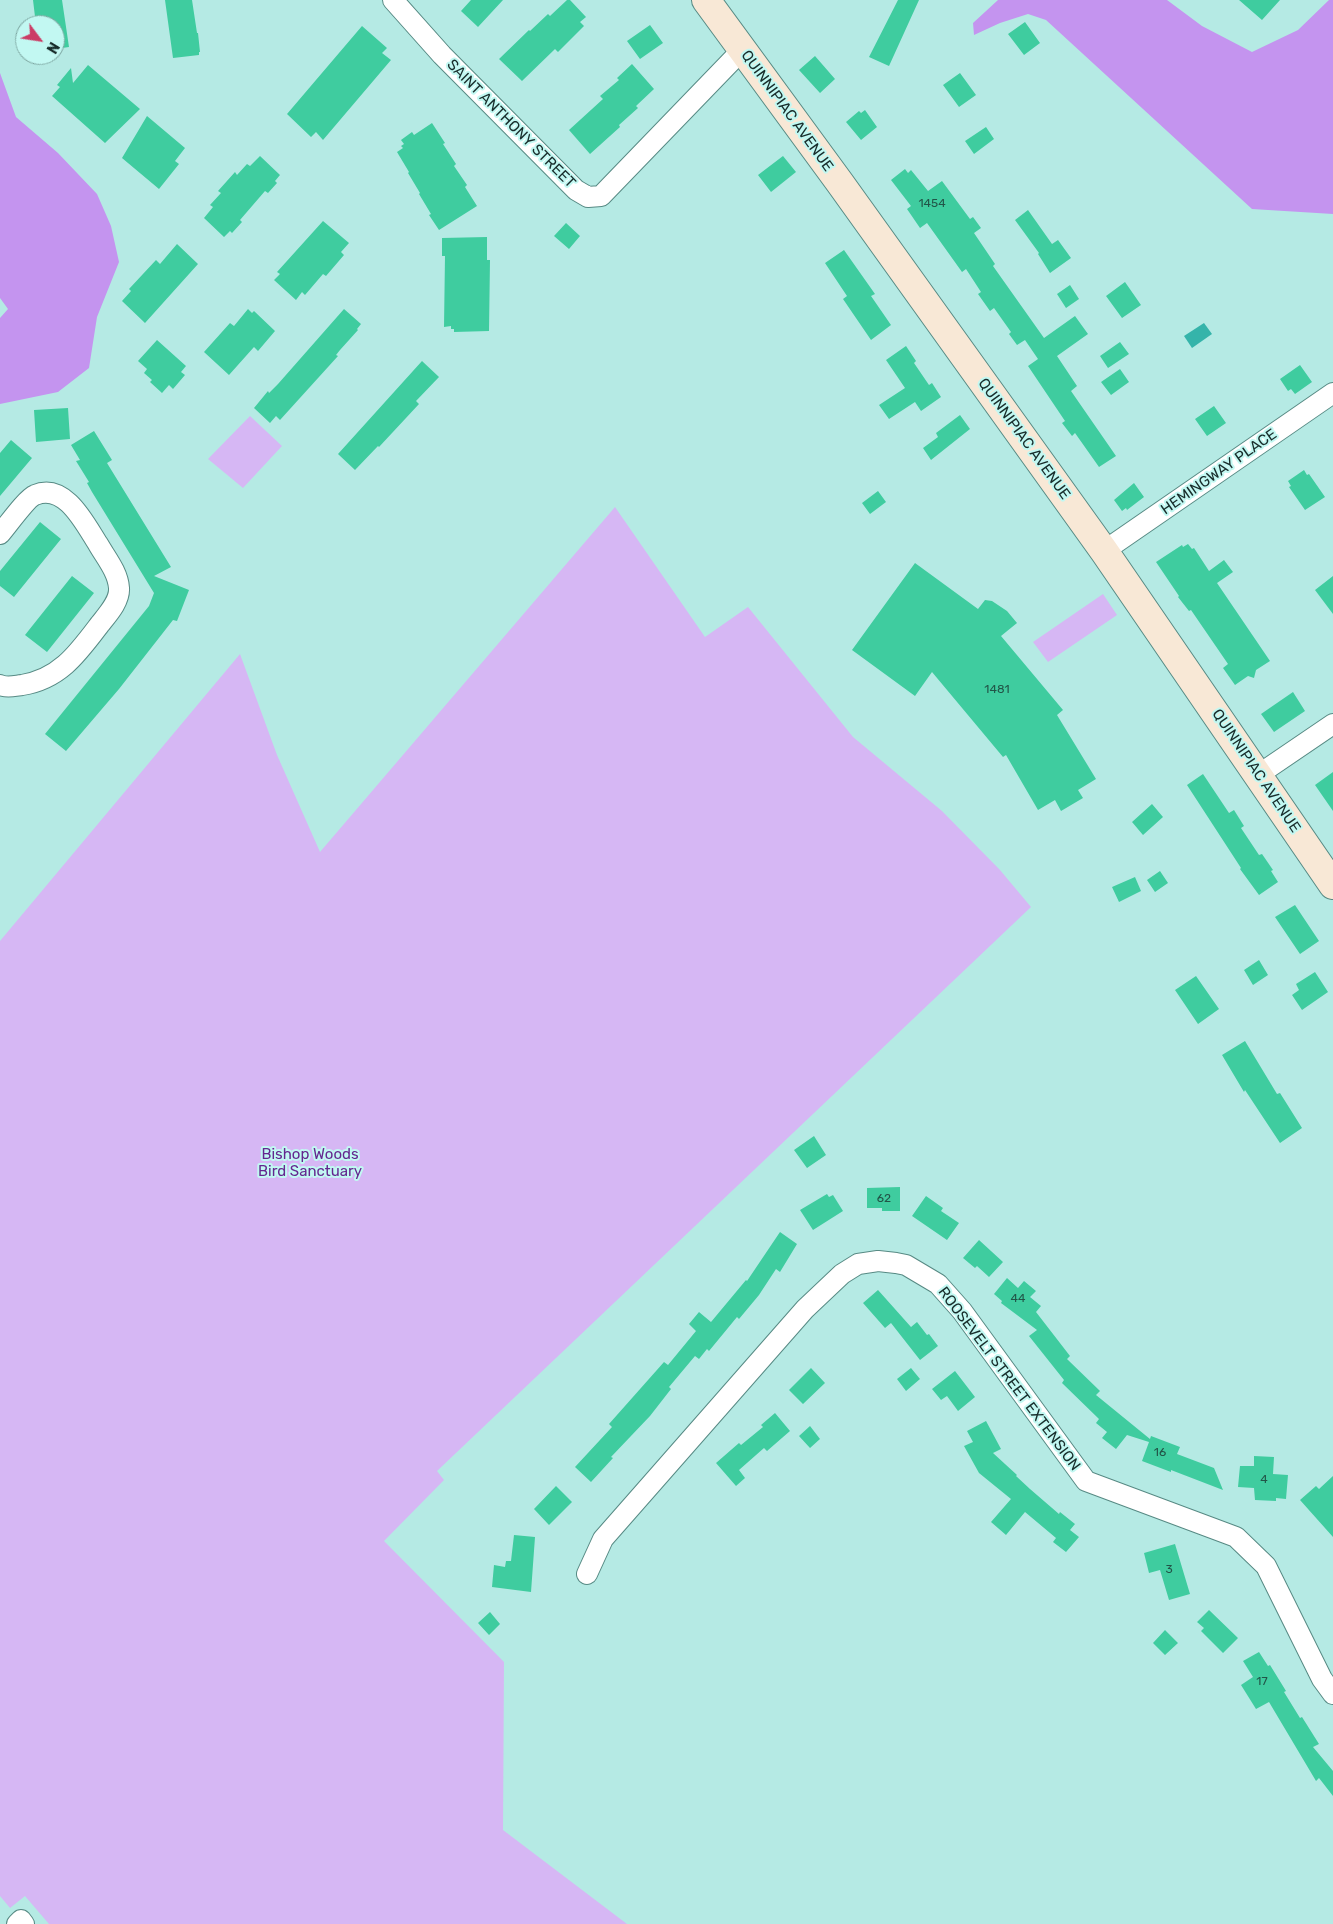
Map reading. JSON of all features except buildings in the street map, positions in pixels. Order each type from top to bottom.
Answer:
[{"type":"main road","name":"QUINNIPIAC AVENUE","points":[[706,0],[1104,550],[1333,885]]},
{"type":"street","name":"SAINT ANTHONY STREET","points":[[393,0],[442,55],[576,190],[588,197],[601,196],[742,50]]},
{"type":"street","name":"HEMINGWAY PLACE","points":[[1104,550],[1333,393]]},
{"type":"street","points":[[0,534],[33,495],[48,492],[62,498],[78,512],[115,573],[120,589],[115,604],[78,653],[58,672],[39,683],[6,688],[0,685]]},
{"type":"street","points":[[1258,775],[1333,724]]},
{"type":"street","name":"ROOSEVELT STREET EXTENSION","points":[[587,1574],[603,1539],[805,1309],[842,1274],[858,1264],[878,1261],[906,1265],[938,1284],[962,1311],[1086,1481],[1236,1537],[1266,1566],[1322,1679],[1333,1694]]},
{"type":"green space","points":[[250,416],[282,446],[243,488],[208,459]]},
{"type":"green space","name":"Bishop Woods Bird Sanctuary","points":[[615,507],[705,637],[748,607],[853,737],[942,811],[1000,870],[1031,907],[437,1471],[444,1480],[384,1541],[504,1662],[503,1830],[627,1924],[49,1924],[25,1896],[10,1908],[0,1896],[0,941],[240,654],[277,755],[320,852]]},
{"type":"green space","points":[[1103,594],[1117,615],[1048,662],[1033,642]]},
{"type":"shaded area","points":[[998,0],[1167,0],[1202,26],[1252,52],[1298,30],[1329,0],[1333,0],[1333,214],[1252,209],[1046,20],[1028,14],[1000,23],[974,35],[973,23]]},
{"type":"shaded area","points":[[0,73],[16,117],[58,153],[97,194],[111,226],[119,262],[97,317],[89,368],[58,392],[0,404],[0,318],[8,309],[0,298]]},
{"type":"water","points":[[1204,323],[1212,334],[1192,348],[1184,336]]}]
